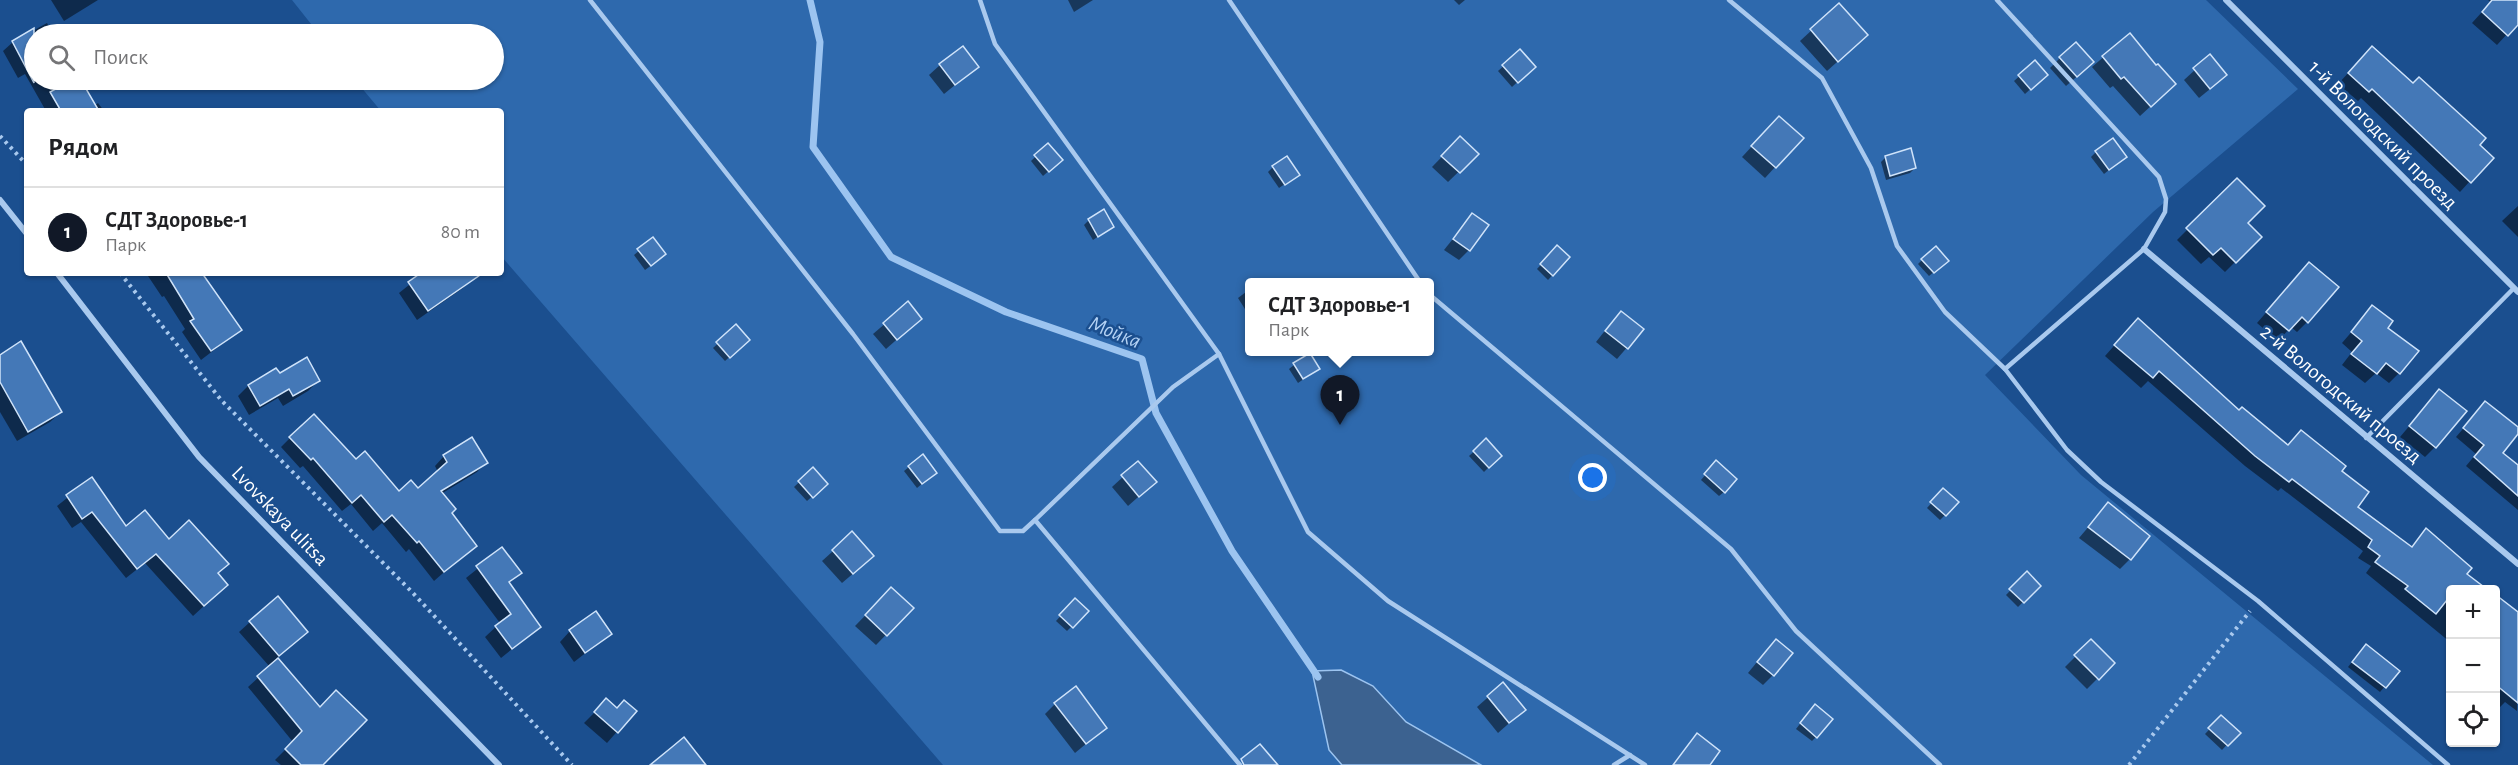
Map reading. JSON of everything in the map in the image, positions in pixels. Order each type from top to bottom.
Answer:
[{"type":"street","name":"1-й Вологодский проезд","points":[[2226,0],[2516,291]]},
{"type":"street","points":[[0,200],[24,230]]},
{"type":"street","name":"2-й Вологодский проезд","points":[[2144,249],[2518,564]]},
{"type":"street","name":"Lvovskaya ulitsa","points":[[59,276],[200,457],[499,765]]},
{"type":"lane","points":[[590,0],[853,334],[1000,531],[1023,531],[1173,387],[1219,354]]},
{"type":"lane","points":[[980,0],[995,44],[1219,354],[1308,532],[1388,601],[1645,765]]},
{"type":"lane","points":[[1229,0],[1417,278]]},
{"type":"lane","points":[[1729,0],[1822,78],[1871,168],[1897,246],[1945,312],[2005,369],[2067,450],[2101,482],[2258,601],[2448,765]]},
{"type":"lane","points":[[1997,0],[2159,177],[2164,187],[2165,212],[2144,249],[2005,369]]},
{"type":"lane","points":[[2366,438],[2516,291]]},
{"type":"lane","points":[[1434,298],[1731,549],[1796,631],[1940,765]]},
{"type":"lane","points":[[1035,520],[1240,765]]},
{"type":"lane","points":[[1614,765],[1630,755]]},
{"type":"path","points":[[0,136],[24,162]]},
{"type":"path","points":[[122,276],[222,401],[412,592],[572,765]]},
{"type":"path","points":[[2129,765],[2258,601]]},
{"type":"shaded area","points":[[292,0],[2206,0],[2298,89],[2153,212],[1985,375],[2081,475],[2433,765],[943,765],[504,259],[504,108],[378,108],[363,90],[504,90],[504,24],[311,24]]},
{"type":"shaded area","points":[[1341,670],[1373,686],[1406,722],[1481,765],[1342,765],[1329,750],[1312,671]]},
{"type":"building","points":[[2492,0],[2518,0],[2518,25],[2508,36],[2482,12]]},
{"type":"building","points":[[1839,3],[1868,35],[1838,62],[1810,29]]},
{"type":"building","points":[[2130,33],[2156,65],[2158,64],[2176,84],[2151,107],[2124,77],[2121,79],[2102,56]]},
{"type":"building","points":[[24,34],[24,64],[12,41]]},
{"type":"building","points":[[2076,42],[2094,62],[2077,77],[2059,57]]},
{"type":"building","points":[[963,46],[979,67],[955,85],[939,64]]},
{"type":"building","points":[[2372,46],[2413,83],[2419,77],[2486,138],[2480,145],[2494,158],[2471,183],[2372,89],[2369,92],[2348,73]]},
{"type":"building","points":[[1520,49],[1536,67],[1518,83],[1502,65]]},
{"type":"building","points":[[2210,54],[2227,75],[2210,89],[2193,68]]},
{"type":"building","points":[[2035,60],[2048,75],[2031,90],[2018,75]]},
{"type":"building","points":[[87,90],[97,108],[59,108],[50,92]]},
{"type":"building","points":[[1779,116],[1804,138],[1776,168],[1751,146]]},
{"type":"building","points":[[1460,136],[1479,154],[1460,173],[1441,156]]},
{"type":"building","points":[[2113,138],[2127,157],[2109,170],[2095,151]]},
{"type":"building","points":[[1048,143],[1063,160],[1049,172],[1034,155]]},
{"type":"building","points":[[1911,148],[1916,168],[1890,176],[1885,156]]},
{"type":"building","points":[[1287,156],[1300,175],[1285,185],[1272,166]]},
{"type":"building","points":[[2237,178],[2265,206],[2248,223],[2262,237],[2236,263],[2221,248],[2213,255],[2186,228]]},
{"type":"building","points":[[1104,209],[1114,227],[1098,237],[1088,219]]},
{"type":"building","points":[[1472,213],[1489,225],[1470,251],[1453,239]]},
{"type":"building","points":[[653,237],[666,254],[651,266],[637,249]]},
{"type":"building","points":[[1557,245],[1570,257],[1553,276],[1540,264]]},
{"type":"building","points":[[1936,246],[1949,261],[1934,273],[1921,259]]},
{"type":"building","points":[[2309,262],[2339,287],[2308,323],[2302,317],[2289,331],[2266,312]]},
{"type":"building","points":[[168,276],[204,276],[242,330],[211,351],[190,321],[194,319]]},
{"type":"building","points":[[417,276],[479,276],[428,311],[408,282]]},
{"type":"building","points":[[908,301],[922,319],[897,340],[883,323]]},
{"type":"building","points":[[2372,305],[2393,321],[2388,328],[2419,351],[2400,374],[2386,363],[2377,374],[2351,354],[2362,341],[2351,332]]},
{"type":"building","points":[[1621,311],[1644,329],[1628,349],[1605,331]]},
{"type":"building","points":[[2138,318],[2239,410],[2242,407],[2288,445],[2301,430],[2346,466],[2342,471],[2369,492],[2358,507],[2412,547],[2426,528],[2472,568],[2467,574],[2481,585],[2446,585],[2446,601],[2436,614],[2405,589],[2408,586],[2375,562],[2380,556],[2368,547],[2372,540],[2292,479],[2289,482],[2255,456],[2159,371],[2153,378],[2114,345]]},
{"type":"building","points":[[736,324],[750,340],[730,358],[716,342]]},
{"type":"building","points":[[21,341],[62,412],[28,432],[0,382],[0,355]]},
{"type":"building","points":[[1305,356],[1312,356],[1320,369],[1303,379],[1293,363]]},
{"type":"building","points":[[307,357],[320,381],[293,396],[289,389],[260,406],[248,385],[276,368],[280,373]]},
{"type":"building","points":[[2439,389],[2467,411],[2436,448],[2409,426]]},
{"type":"building","points":[[2485,401],[2518,427],[2518,434],[2503,453],[2518,465],[2518,496],[2474,457],[2484,445],[2463,428]]},
{"type":"building","points":[[314,414],[356,459],[365,451],[399,491],[411,480],[418,488],[447,462],[443,455],[472,437],[488,463],[441,491],[456,509],[452,513],[477,546],[444,572],[419,541],[417,543],[392,515],[384,522],[361,495],[352,503],[313,458],[311,460],[289,437]]},
{"type":"building","points":[[1486,438],[1502,456],[1489,468],[1473,451]]},
{"type":"building","points":[[923,454],[937,473],[922,484],[908,466]]},
{"type":"building","points":[[1716,460],[1737,479],[1725,493],[1704,474]]},
{"type":"building","points":[[1138,461],[1157,482],[1139,497],[1121,475]]},
{"type":"building","points":[[813,467],[828,484],[813,498],[798,481]]},
{"type":"building","points":[[92,477],[126,526],[145,510],[169,539],[189,520],[229,564],[218,573],[228,585],[204,606],[156,554],[137,569],[92,512],[82,519],[66,495]]},
{"type":"building","points":[[1943,488],[1959,502],[1946,516],[1930,502]]},
{"type":"building","points":[[2108,502],[2150,536],[2131,560],[2088,527]]},
{"type":"building","points":[[852,531],[874,556],[853,574],[832,550]]},
{"type":"building","points":[[502,547],[522,573],[509,582],[541,627],[512,649],[495,626],[511,614],[476,566]]},
{"type":"building","points":[[2027,571],[2041,586],[2024,603],[2009,589]]},
{"type":"building","points":[[891,587],[914,608],[887,636],[865,615]]},
{"type":"building","points":[[278,596],[308,632],[279,656],[249,621]]},
{"type":"building","points":[[1075,598],[1089,611],[1073,628],[1059,615]]},
{"type":"building","points":[[2500,598],[2518,612],[2518,703],[2500,688]]},
{"type":"building","points":[[596,611],[612,634],[585,653],[569,630]]},
{"type":"building","points":[[1776,639],[1793,653],[1774,676],[1757,662]]},
{"type":"building","points":[[2091,639],[2115,663],[2099,680],[2074,655]]},
{"type":"building","points":[[2366,644],[2400,671],[2386,688],[2352,662]]},
{"type":"building","points":[[278,658],[320,707],[336,690],[367,720],[323,765],[301,765],[285,749],[302,731],[257,676]]},
{"type":"building","points":[[1503,682],[1526,710],[1509,723],[1487,696]]},
{"type":"building","points":[[1076,686],[1107,728],[1086,744],[1054,703]]},
{"type":"building","points":[[606,698],[617,708],[624,700],[637,711],[618,733],[594,712]]},
{"type":"building","points":[[1815,704],[1833,719],[1817,738],[1800,723]]},
{"type":"building","points":[[2221,715],[2241,733],[2228,746],[2208,728]]},
{"type":"building","points":[[1697,733],[1720,751],[1710,765],[1673,765]]},
{"type":"building","points":[[684,737],[706,765],[650,765],[672,747]]},
{"type":"building","points":[[1260,744],[1278,765],[1244,765],[1241,759]]},
{"type":"waterway","name":"Мойка","points":[[810,0],[820,42],[813,147],[891,257],[1006,312],[1142,359],[1156,413],[1232,551],[1318,677]]},
{"type":"place","name":"СДТ Здоровье-1","points":[[1340,425]]}]
